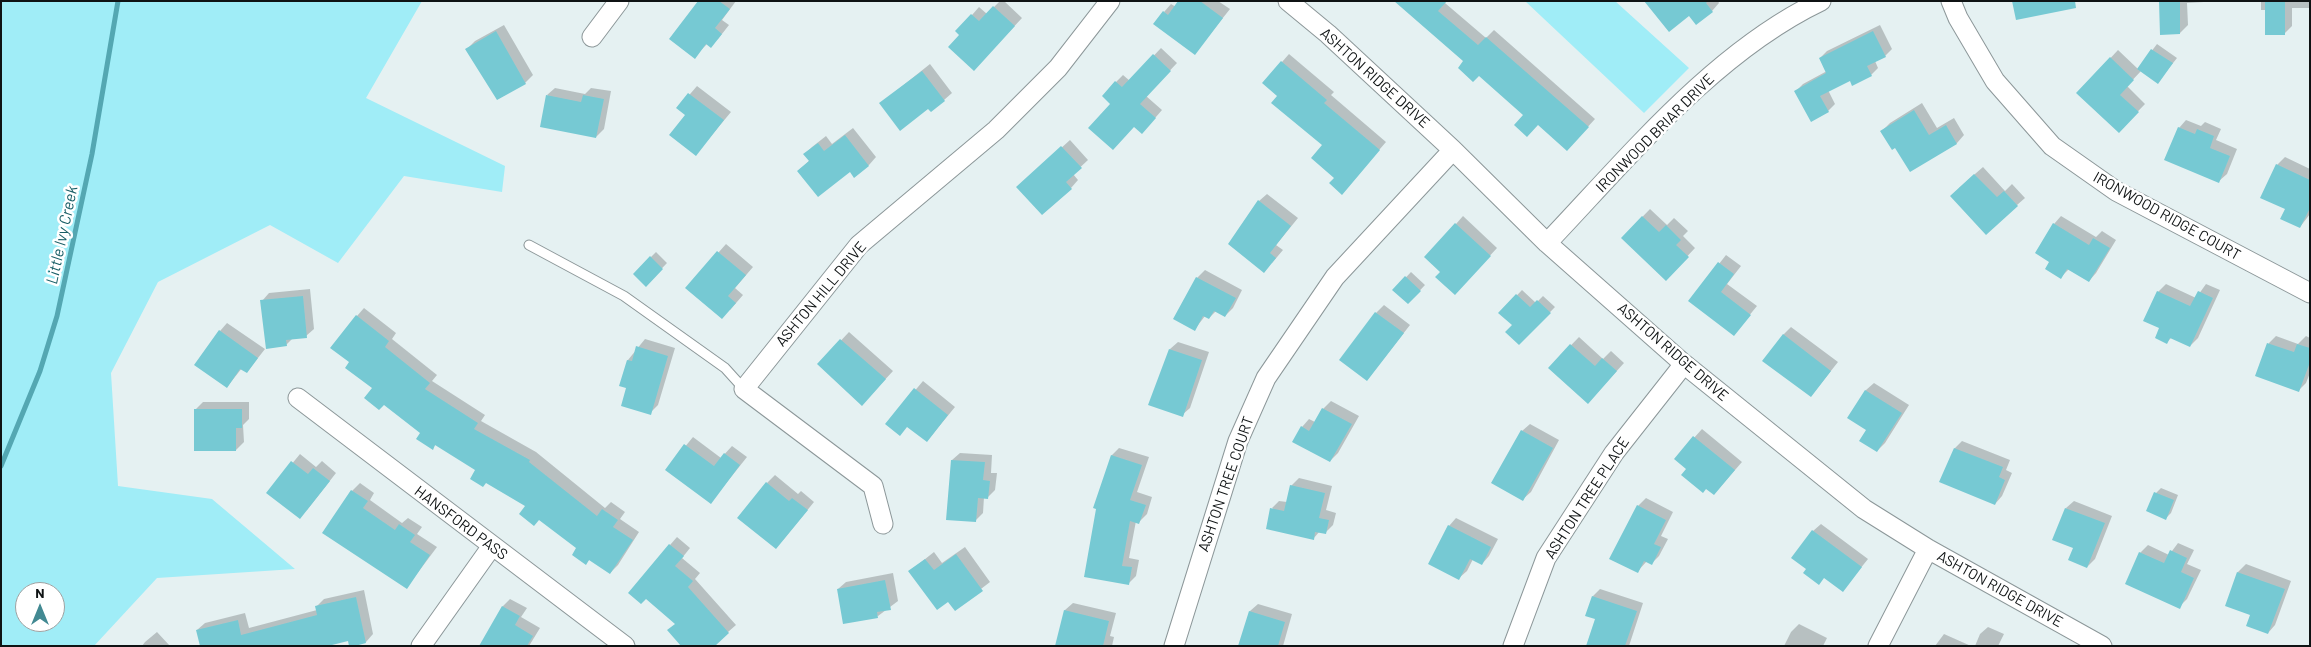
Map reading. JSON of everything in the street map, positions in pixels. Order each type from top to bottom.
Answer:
[{"type":"street","points":[[592,37],[619,1]]},
{"type":"street","name":"ASHTON HILL DRIVE","points":[[744,389],[859,245],[996,130],[1058,68],[1110,1]]},
{"type":"street","name":"ASHTON RIDGE DRIVE","points":[[1288,1],[1328,34],[1453,150],[1547,243],[1684,364],[1864,509],[1928,549],[2102,646]]},
{"type":"street","name":"IRONWOOD BRIAR DRIVE","points":[[1547,243],[1672,112],[1735,55],[1821,1]]},
{"type":"street","name":"IRONWOOD RIDGE COURT","points":[[1951,1],[1958,18],[1995,81],[2052,146],[2116,191],[2310,293]]},
{"type":"street","name":"ASHTON TREE COURT","points":[[1174,646],[1238,441],[1266,378],[1334,276],[1453,150]]},
{"type":"street","name":"ASHTON TREE PLACE","points":[[1513,646],[1546,558],[1614,453],[1684,364]]},
{"type":"street","points":[[744,389],[873,486],[883,524]]},
{"type":"street","name":"HANSFORD PASS","points":[[298,398],[625,646]]},
{"type":"street","points":[[421,646],[492,546]]},
{"type":"street","points":[[1878,646],[1928,549]]},
{"type":"lane","points":[[529,245],[624,296],[725,368],[744,389]]},
{"type":"shaded area","points":[[1,1],[422,1],[366,98],[505,166],[502,192],[404,176],[338,263],[270,225],[158,282],[111,373],[118,486],[212,499],[295,569],[157,578],[94,646],[1,646]]},
{"type":"shaded area","points":[[1525,1],[1615,1],[1689,68],[1644,113]]},
{"type":"building","points":[[698,1],[719,1],[730,9],[715,28],[722,34],[711,48],[706,44],[695,59],[669,39]]},
{"type":"building","points":[[1178,1],[1200,1],[1223,18],[1195,55],[1153,24],[1163,11],[1168,15]]},
{"type":"building","points":[[1394,1],[1447,1],[1438,11],[1478,45],[1486,37],[1589,127],[1567,151],[1538,125],[1527,137],[1514,125],[1523,115],[1479,76],[1473,82],[1458,68],[1463,61]]},
{"type":"building","points":[[1644,1],[1708,1],[1706,3],[1713,12],[1696,25],[1689,16],[1669,32]]},
{"type":"building","points":[[2012,1],[2075,1],[2076,8],[2016,20]]},
{"type":"building","points":[[2159,1],[2180,1],[2180,34],[2160,35]]},
{"type":"building","points":[[2265,1],[2285,1],[2285,35],[2265,35]]},
{"type":"building","points":[[993,6],[1015,26],[974,71],[948,47],[959,35],[955,31],[971,14],[979,21]]},
{"type":"building","points":[[496,31],[526,84],[497,100],[465,49]]},
{"type":"building","points":[[1873,31],[1886,57],[1867,66],[1872,76],[1852,86],[1850,81],[1820,96],[1829,112],[1811,122],[1794,91],[1826,73],[1819,58]]},
{"type":"building","points":[[2151,49],[2173,63],[2158,84],[2137,69]]},
{"type":"building","points":[[1153,54],[1171,71],[1140,104],[1156,118],[1142,134],[1134,127],[1113,150],[1088,128],[1110,104],[1102,96],[1115,81],[1122,87]]},
{"type":"building","points":[[2110,57],[2134,80],[2120,95],[2139,112],[2119,133],[2076,93]]},
{"type":"building","points":[[1281,61],[1327,100],[1324,103],[1380,150],[1342,195],[1329,183],[1334,178],[1311,158],[1322,145],[1271,103],[1277,96],[1262,83]]},
{"type":"building","points":[[922,71],[945,101],[931,112],[928,109],[900,131],[879,103]]},
{"type":"building","points":[[688,93],[724,120],[696,156],[669,135],[685,115],[676,108]]},
{"type":"building","points":[[546,95],[581,102],[583,95],[604,99],[596,138],[540,127]]},
{"type":"building","points":[[1914,110],[1929,135],[1946,125],[1957,144],[1910,172],[1895,148],[1892,150],[1880,131]]},
{"type":"building","points":[[2178,127],[2195,134],[2197,129],[2214,136],[2210,148],[2230,156],[2219,183],[2164,160]]},
{"type":"building","points":[[845,135],[869,166],[854,178],[850,172],[818,197],[797,171],[809,161],[803,154],[818,143],[824,151]]},
{"type":"building","points":[[1061,146],[1082,168],[1066,182],[1072,189],[1042,215],[1016,187]]},
{"type":"building","points":[[2276,164],[2310,180],[2310,208],[2300,228],[2280,219],[2285,209],[2260,198]]},
{"type":"building","points":[[1974,174],[1997,197],[2004,191],[2018,206],[1986,235],[1950,196]]},
{"type":"building","points":[[1258,200],[1291,226],[1270,253],[1276,258],[1264,273],[1228,244]]},
{"type":"building","points":[[1642,216],[1659,232],[1666,225],[1681,240],[1676,245],[1689,257],[1666,281],[1621,238]]},
{"type":"building","points":[[1455,223],[1491,256],[1455,295],[1435,277],[1440,272],[1424,257]]},
{"type":"building","points":[[2053,223],[2089,245],[2093,238],[2110,248],[2089,282],[2067,269],[2061,279],[2045,269],[2049,262],[2035,253]]},
{"type":"building","points":[[717,251],[746,275],[728,296],[736,303],[722,319],[685,288]]},
{"type":"building","points":[[650,256],[663,269],[646,287],[633,274]]},
{"type":"building","points":[[1718,262],[1734,274],[1721,292],[1751,315],[1734,336],[1688,301]]},
{"type":"building","points":[[1405,276],[1421,291],[1408,304],[1392,290]]},
{"type":"building","points":[[1196,277],[1236,298],[1225,317],[1214,311],[1209,319],[1203,316],[1195,331],[1173,319]]},
{"type":"building","points":[[2157,291],[2190,306],[2198,291],[2213,298],[2190,347],[2170,338],[2167,344],[2155,338],[2159,328],[2143,321]]},
{"type":"building","points":[[1516,294],[1530,307],[1537,300],[1551,313],[1519,345],[1505,332],[1512,325],[1498,313]]},
{"type":"building","points":[[303,296],[307,338],[286,340],[287,346],[266,349],[260,300]]},
{"type":"building","points":[[1375,312],[1404,333],[1367,381],[1339,360]]},
{"type":"building","points":[[356,315],[389,341],[385,347],[430,383],[425,389],[478,423],[474,429],[530,460],[529,462],[597,516],[602,509],[618,520],[613,527],[633,540],[610,574],[589,560],[586,565],[572,555],[576,548],[539,520],[534,526],[519,514],[525,506],[486,483],[483,487],[470,479],[475,470],[435,445],[433,450],[416,439],[420,433],[384,405],[379,410],[364,398],[372,388],[345,368],[349,362],[330,348]]},
{"type":"building","points":[[219,330],[258,358],[247,373],[240,369],[227,388],[194,365]]},
{"type":"building","points":[[1783,334],[1831,371],[1811,397],[1762,361]]},
{"type":"building","points":[[840,339],[886,379],[862,406],[817,364]]},
{"type":"building","points":[[2267,343],[2294,352],[2297,344],[2310,348],[2310,362],[2299,392],[2255,376]]},
{"type":"building","points":[[1570,344],[1595,366],[1602,358],[1617,371],[1588,404],[1548,368]]},
{"type":"building","points":[[636,346],[668,356],[651,415],[621,406],[626,388],[619,386],[627,360],[632,361]]},
{"type":"building","points":[[1169,349],[1202,360],[1183,417],[1148,405]]},
{"type":"building","points":[[914,388],[948,415],[927,442],[907,427],[900,436],[885,424]]},
{"type":"building","points":[[1865,390],[1902,413],[1877,452],[1859,441],[1866,430],[1847,418]]},
{"type":"building","points":[[1322,408],[1352,424],[1330,462],[1292,442],[1301,426],[1309,431]]},
{"type":"building","points":[[194,409],[242,409],[242,428],[236,428],[236,451],[194,451]]},
{"type":"building","points":[[1521,430],[1553,448],[1523,501],[1491,483]]},
{"type":"building","points":[[1693,436],[1735,470],[1714,495],[1706,489],[1703,493],[1681,475],[1686,469],[1674,459]]},
{"type":"building","points":[[684,444],[714,466],[724,453],[740,465],[711,504],[665,470]]},
{"type":"building","points":[[1954,448],[2003,467],[1999,477],[2005,480],[1995,505],[1939,482]]},
{"type":"building","points":[[1111,455],[1142,465],[1130,500],[1146,505],[1139,524],[1130,521],[1122,566],[1132,567],[1129,585],[1084,577],[1096,509],[1093,508]]},
{"type":"building","points":[[951,460],[985,462],[983,480],[990,481],[988,499],[978,498],[976,522],[946,520]]},
{"type":"building","points":[[291,461],[308,474],[313,468],[330,481],[300,519],[266,493]]},
{"type":"building","points":[[766,482],[789,501],[792,498],[808,510],[776,549],[737,518]]},
{"type":"building","points":[[1290,485],[1325,493],[1319,518],[1329,520],[1326,534],[1315,532],[1314,540],[1266,529],[1270,508],[1284,511]]},
{"type":"building","points":[[351,490],[368,501],[363,508],[395,530],[399,524],[415,535],[410,542],[430,555],[407,589],[322,533]]},
{"type":"building","points":[[2154,492],[2174,500],[2166,520],[2146,511]]},
{"type":"building","points":[[1637,505],[1666,520],[1654,544],[1661,547],[1652,565],[1644,561],[1638,573],[1609,559]]},
{"type":"building","points":[[2065,508],[2105,523],[2087,568],[2068,560],[2073,548],[2052,540]]},
{"type":"building","points":[[1448,525],[1491,547],[1482,565],[1470,559],[1459,580],[1428,564]]},
{"type":"building","points":[[1812,530],[1862,567],[1843,592],[1824,578],[1819,585],[1803,573],[1806,569],[1791,558]]},
{"type":"building","points":[[669,544],[684,556],[675,566],[693,581],[688,587],[729,633],[715,646],[681,646],[667,630],[675,624],[646,599],[641,604],[628,593]]},
{"type":"building","points":[[2170,550],[2187,558],[2181,572],[2194,578],[2180,609],[2125,584],[2139,552],[2164,563]]},
{"type":"building","points":[[956,554],[983,591],[955,611],[948,602],[937,610],[908,571],[925,559],[934,570]]},
{"type":"building","points":[[2237,572],[2285,589],[2268,634],[2246,626],[2250,615],[2225,606]]},
{"type":"building","points":[[885,580],[891,610],[877,612],[878,618],[843,624],[837,589]]},
{"type":"building","points":[[1592,596],[1637,611],[1625,646],[1586,646],[1595,619],[1585,616]]},
{"type":"building","points":[[356,597],[366,643],[355,646],[349,646],[348,641],[328,646],[200,646],[196,630],[238,620],[241,635],[317,615],[315,606]]},
{"type":"building","points":[[502,606],[520,616],[515,625],[533,636],[527,646],[479,646]]},
{"type":"building","points":[[1064,610],[1109,621],[1103,646],[1055,646]]},
{"type":"building","points":[[1249,611],[1285,622],[1278,646],[1238,646]]},
{"type":"waterway","name":"Little Ivy Creek","points":[[1,466],[40,371],[57,316],[92,154],[118,1]]}]
